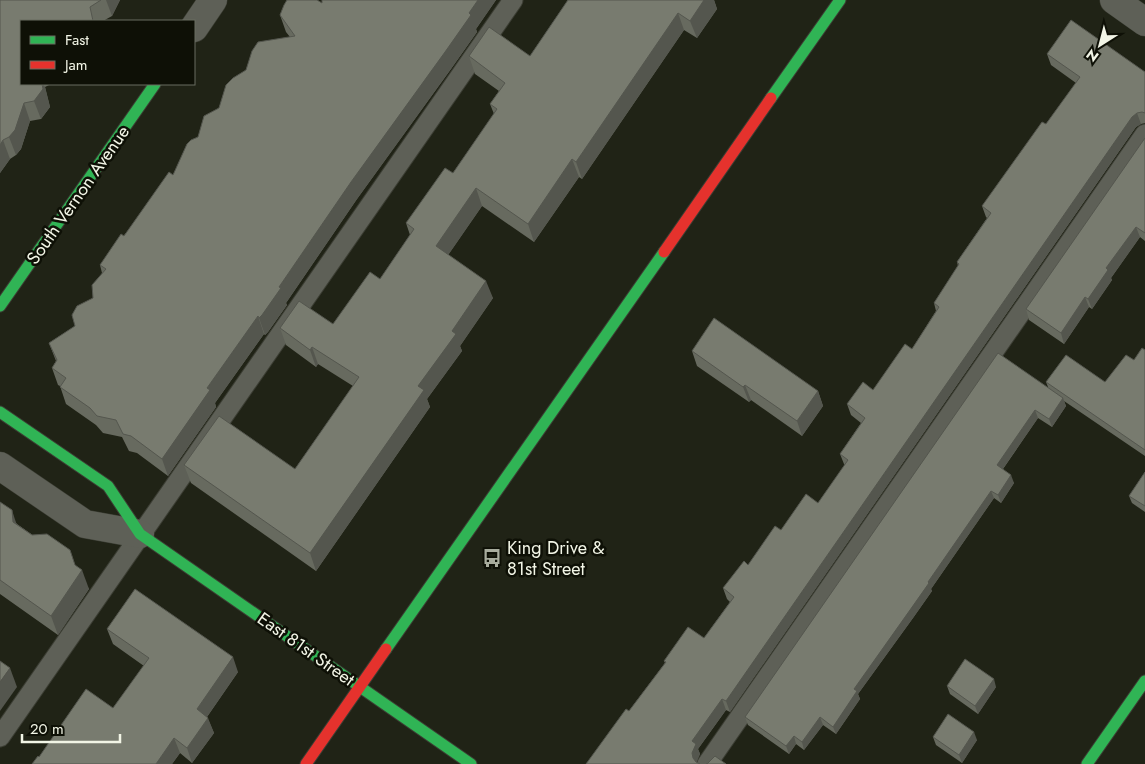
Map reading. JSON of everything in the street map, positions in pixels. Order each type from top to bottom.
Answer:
[{"type":"street","points":[[195,27],[213,0]]},
{"type":"street","points":[[306,764],[840,0]]},
{"type":"street","points":[[1114,0],[1145,22]]},
{"type":"street","name":"South Vernon Avenue","points":[[0,306],[154,85]]},
{"type":"street","name":"East 81st Street","points":[[0,412],[108,486],[140,534],[471,764]]},
{"type":"street","name":"East 81st Street","points":[[0,466],[85,524],[140,534]]},
{"type":"street","points":[[1087,764],[1145,681]]},
{"type":"lane","points":[[0,737],[513,0]]},
{"type":"lane","points":[[708,764],[1145,134]]},
{"type":"building","points":[[0,0],[101,0],[90,7],[93,20],[20,20],[20,85],[42,85],[43,89],[34,101],[24,103],[15,130],[0,145]]},
{"type":"building","points":[[287,0],[317,0],[322,3],[322,0],[478,0],[469,13],[471,15],[351,182],[279,287],[281,288],[262,315],[259,318],[258,316],[207,388],[210,390],[162,459],[131,436],[123,434],[116,420],[97,416],[90,408],[60,387],[66,378],[52,368],[57,360],[49,343],[75,326],[72,315],[77,306],[93,298],[92,285],[106,269],[100,265],[121,234],[124,236],[169,172],[173,175],[187,144],[198,137],[204,116],[219,108],[226,85],[246,70],[252,51],[258,42],[295,36],[280,15]]},
{"type":"building","points":[[568,0],[704,0],[690,21],[678,13],[576,162],[572,159],[528,224],[476,188],[436,246],[486,281],[452,331],[456,334],[418,386],[424,390],[310,553],[184,465],[219,416],[295,469],[359,377],[312,347],[310,350],[280,328],[299,301],[333,324],[370,272],[380,279],[414,229],[406,223],[445,168],[453,173],[497,109],[490,104],[505,83],[469,56],[489,27],[530,56]]},
{"type":"building","points":[[1071,20],[1145,72],[1145,113],[1137,113],[1132,117],[726,701],[722,699],[692,741],[696,744],[692,753],[693,758],[700,764],[586,764],[626,709],[629,711],[666,662],[664,661],[688,627],[704,638],[734,597],[723,588],[744,561],[748,565],[775,526],[781,530],[806,494],[818,503],[848,460],[840,454],[865,418],[847,404],[863,382],[873,390],[905,344],[912,349],[939,307],[934,303],[959,264],[957,262],[991,213],[982,206],[1042,122],[1046,124],[1080,77],[1047,54]]},
{"type":"building","points":[[1145,138],[1145,233],[1136,227],[1106,268],[1108,270],[1088,299],[1085,297],[1061,333],[1026,309]]},
{"type":"building","points":[[714,318],[818,391],[797,421],[745,385],[743,387],[692,351]]},
{"type":"building","points":[[1142,348],[1145,350],[1145,450],[1046,382],[1066,355],[1105,382],[1126,355],[1134,360]]},
{"type":"building","points":[[998,353],[1063,398],[1049,419],[1035,410],[997,465],[1011,475],[998,495],[991,491],[854,689],[857,691],[833,727],[820,717],[802,742],[794,736],[786,746],[745,717]]},
{"type":"building","points":[[1145,472],[1145,506],[1129,496]]},
{"type":"building","points":[[0,502],[12,510],[13,522],[32,535],[47,534],[70,550],[75,565],[82,570],[51,616],[0,580]]},
{"type":"building","points":[[135,589],[233,657],[197,709],[208,718],[187,748],[174,738],[156,764],[32,764],[39,757],[86,689],[113,708],[149,658],[107,629]]},
{"type":"building","points":[[965,659],[994,679],[975,706],[947,686]]},
{"type":"building","points":[[0,661],[10,668],[0,682]]},
{"type":"building","points":[[948,714],[974,732],[959,755],[933,737]]},
{"type":"building","points":[[715,756],[726,764],[707,764]]},
{"type":"traffic: fast","points":[[771,98],[840,0]]},
{"type":"traffic: fast","points":[[0,306],[154,85]]},
{"type":"traffic: fast","points":[[386,649],[664,252]]},
{"type":"traffic: fast","points":[[0,412],[108,486],[140,534],[471,764]]},
{"type":"traffic: fast","points":[[1087,764],[1145,681]]},
{"type":"traffic: jam","points":[[664,252],[771,98]]},
{"type":"traffic: jam","points":[[306,764],[386,649]]},
{"type":"place","name":"King Drive & 81st Street","points":[[492,558]]}]
